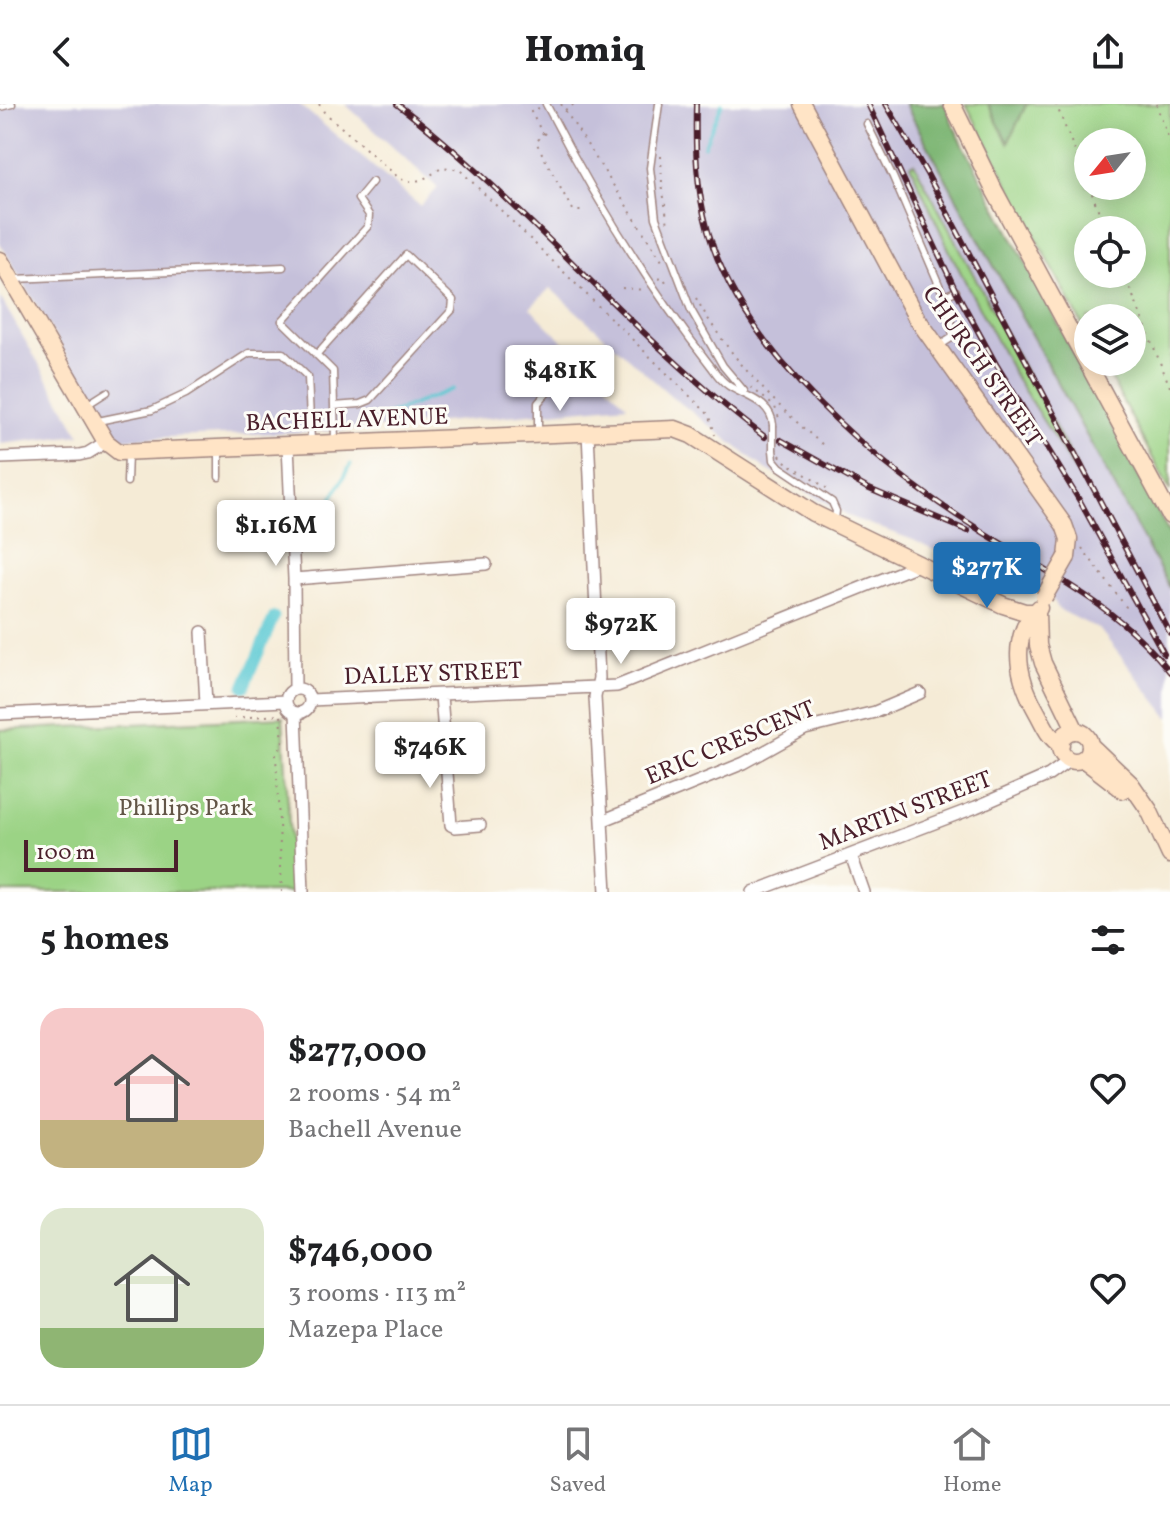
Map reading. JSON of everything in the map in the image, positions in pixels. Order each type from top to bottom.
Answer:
[{"type":"main road","name":"CHURCH STREET","points":[[802,104],[916,317],[1036,483],[1064,525],[1068,537]]},
{"type":"main road","points":[[952,104],[994,190],[1170,516]]},
{"type":"main road","points":[[0,260],[106,442]]},
{"type":"main road","name":"BACHELL AVENUE","points":[[106,442],[114,450],[128,453],[675,429],[709,446],[793,502],[918,565],[1025,612],[1040,605]]},
{"type":"main road","points":[[1020,671],[1022,633],[1067,557],[1068,537]]},
{"type":"main road","name":"BACHELL AVENUE","points":[[953,580],[1040,605]]},
{"type":"main road","points":[[999,603],[1013,625],[1020,671],[1029,699],[1051,736],[1061,745],[1063,754],[1081,755],[1131,784],[1149,810],[1167,848]]},
{"type":"main road","points":[[1040,605],[1038,645],[1043,663],[1076,731],[1085,735],[1081,755]]},
{"type":"main road","points":[[1061,745],[1066,735],[1076,731]]},
{"type":"street","points":[[588,432],[598,688],[595,697],[606,892]]},
{"type":"street","points":[[0,458],[79,455],[106,442]]},
{"type":"street","points":[[288,445],[295,689]]},
{"type":"street","points":[[294,579],[486,564]]},
{"type":"street","name":"DALLEY STREET","points":[[310,700],[617,686],[918,565]]},
{"type":"street","points":[[202,632],[206,704]]},
{"type":"street","points":[[295,689],[305,691],[310,700],[306,710],[296,713],[289,709],[286,701],[295,689]]},
{"type":"street","name":"ERIC CRESCENT","points":[[604,820],[744,763],[805,729],[875,712],[920,693]]},
{"type":"street","points":[[441,695],[451,825],[480,825]]},
{"type":"street","points":[[0,714],[286,701]]},
{"type":"street","points":[[296,713],[303,892]]},
{"type":"street","name":"MARTIN STREET","points":[[753,892],[976,807],[1049,775],[1081,755]]},
{"type":"street","points":[[851,855],[864,892]]},
{"type":"lane","points":[[0,107],[12,104]]},
{"type":"lane","points":[[659,104],[651,159],[652,202],[691,310],[719,360],[767,409],[776,424],[777,452],[774,460],[832,502],[836,511],[834,523]]},
{"type":"lane","points":[[543,106],[635,263],[714,370],[730,386],[749,390]]},
{"type":"lane","points":[[867,124],[953,321],[953,337],[935,347]]},
{"type":"lane","points":[[335,443],[333,371],[282,321],[368,226],[369,215],[358,199],[372,182]]},
{"type":"lane","points":[[316,355],[406,255],[453,300],[452,310],[370,400],[334,406]]},
{"type":"lane","points":[[11,280],[283,267]]},
{"type":"lane","points":[[944,296],[956,291]]},
{"type":"lane","points":[[94,422],[152,410],[186,394],[249,353],[283,353],[308,377],[311,444]]},
{"type":"lane","points":[[538,434],[538,403],[569,367]]},
{"type":"lane","points":[[85,406],[107,392]]},
{"type":"lane","points":[[219,448],[219,477]]},
{"type":"lane","points":[[127,482],[128,453]]},
{"type":"path","points":[[319,104],[324,112],[400,179],[422,181],[443,167],[460,170],[710,416],[715,435],[709,446]]},
{"type":"path","points":[[561,104],[664,265]]},
{"type":"path","points":[[1056,104],[1074,150]]},
{"type":"path","points":[[1156,104],[1170,142]]},
{"type":"path","points":[[564,110],[573,105],[576,109]]},
{"type":"path","points":[[543,106],[531,112],[544,134],[536,142],[569,204],[574,211],[585,211]]},
{"type":"path","points":[[661,150],[663,193],[670,230]]},
{"type":"path","points":[[670,274],[666,277],[669,282],[678,278]]},
{"type":"path","points":[[1130,288],[1170,387]]},
{"type":"path","points":[[693,292],[741,363],[784,410],[823,445]]},
{"type":"path","points":[[749,390],[775,407],[776,424]]},
{"type":"path","points":[[777,452],[783,460],[831,491]]},
{"type":"path","points":[[1068,537],[1084,550],[1126,607],[1126,612]]},
{"type":"path","points":[[234,718],[281,715],[283,744],[276,755],[282,892]]},
{"type":"path","points":[[282,730],[297,729]]},
{"type":"shaded area","points":[[0,104],[299,104],[420,206],[438,188],[345,104],[905,104],[1170,586],[1170,719],[1100,630],[1058,609],[1053,600],[1037,591],[1029,592],[1008,585],[913,540],[855,519],[764,468],[670,395],[550,288],[530,308],[627,405],[355,430],[116,439],[0,243]]},
{"type":"shaded area","points":[[0,297],[80,435],[0,444]]},
{"type":"green space","points":[[905,104],[945,104],[954,127],[1074,354],[1074,376],[1086,376],[1170,535],[1170,588]]},
{"type":"green space","points":[[966,104],[1170,104],[1170,491],[1109,376],[1146,376],[1146,304],[1074,304],[1074,309]]},
{"type":"green space","points":[[988,104],[1031,104],[1026,105],[1008,143]]},
{"type":"green space","points":[[914,163],[1078,470],[1075,471],[1015,376],[951,254],[910,165]]},
{"type":"green space","name":"Phillips Park","points":[[283,717],[293,892],[0,892],[0,730]]},
{"type":"waterway","points":[[704,146],[722,104]]},
{"type":"waterway","points":[[379,418],[453,389]]},
{"type":"waterway","points":[[303,551],[351,464]]},
{"type":"waterway","points":[[244,687],[274,617]]},
{"type":"railway","points":[[397,104],[491,185],[670,357],[765,437]]},
{"type":"railway","points":[[696,104],[697,168],[708,231],[726,277],[751,321],[783,364],[820,404],[903,477],[1108,611],[1170,672]]},
{"type":"railway","points":[[868,104],[956,291],[996,364],[1081,503],[1164,654]]},
{"type":"railway","points":[[886,104],[927,174],[1170,633]]},
{"type":"railway","points":[[781,440],[867,488],[968,531]]}]
